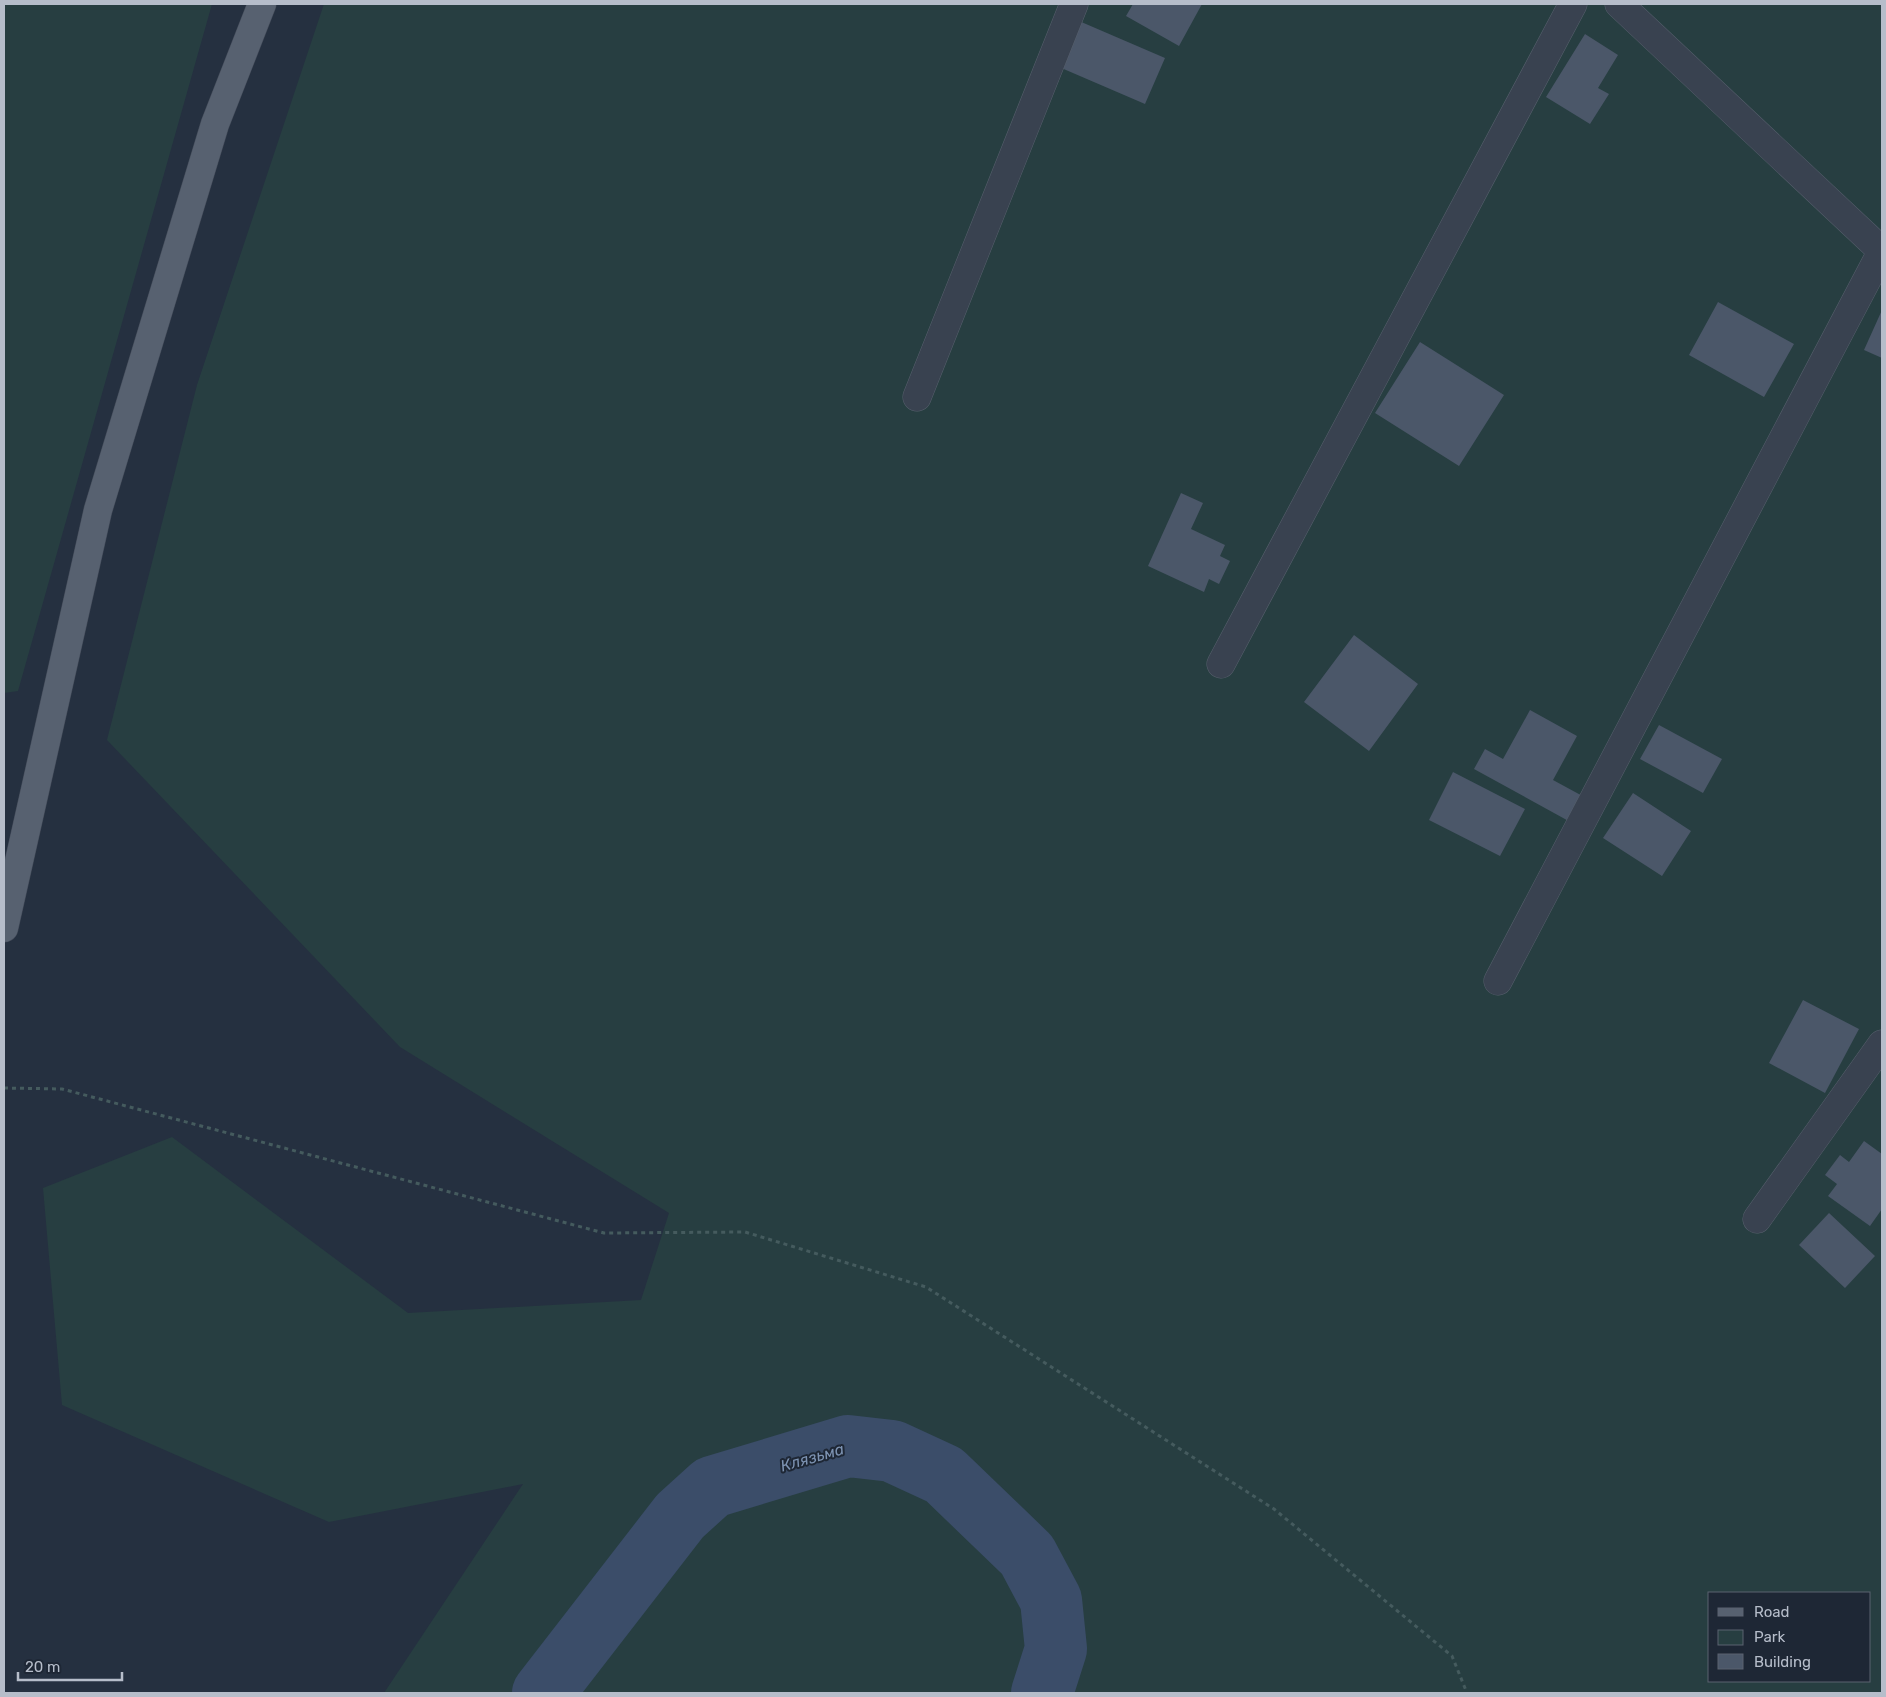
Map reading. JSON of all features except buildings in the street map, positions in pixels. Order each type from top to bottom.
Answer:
[{"type":"main road","points":[[4,928],[98,510],[215,124],[262,4]]},
{"type":"lane","points":[[917,397],[1074,4]]},
{"type":"lane","points":[[1221,664],[1573,4]]},
{"type":"lane","points":[[1498,981],[1882,251],[1619,4]]},
{"type":"lane","points":[[1757,1219],[1882,1044]]},
{"type":"path","points":[[4,1088],[62,1089],[604,1233],[745,1232],[926,1287],[1274,1509],[1452,1656],[1467,1693]]},
{"type":"green space","points":[[4,4],[212,4],[18,691],[4,693]]},
{"type":"green space","points":[[324,4],[1882,4],[1882,1693],[384,1693],[523,1484],[329,1522],[62,1405],[43,1188],[172,1137],[408,1313],[641,1300],[669,1213],[400,1047],[107,740],[197,385]]},
{"type":"waterway","name":"Клязьма","points":[[543,1693],[680,1516],[712,1487],[848,1446],[892,1451],[944,1475],[1027,1555],[1051,1600],[1056,1649],[1042,1693]]}]
